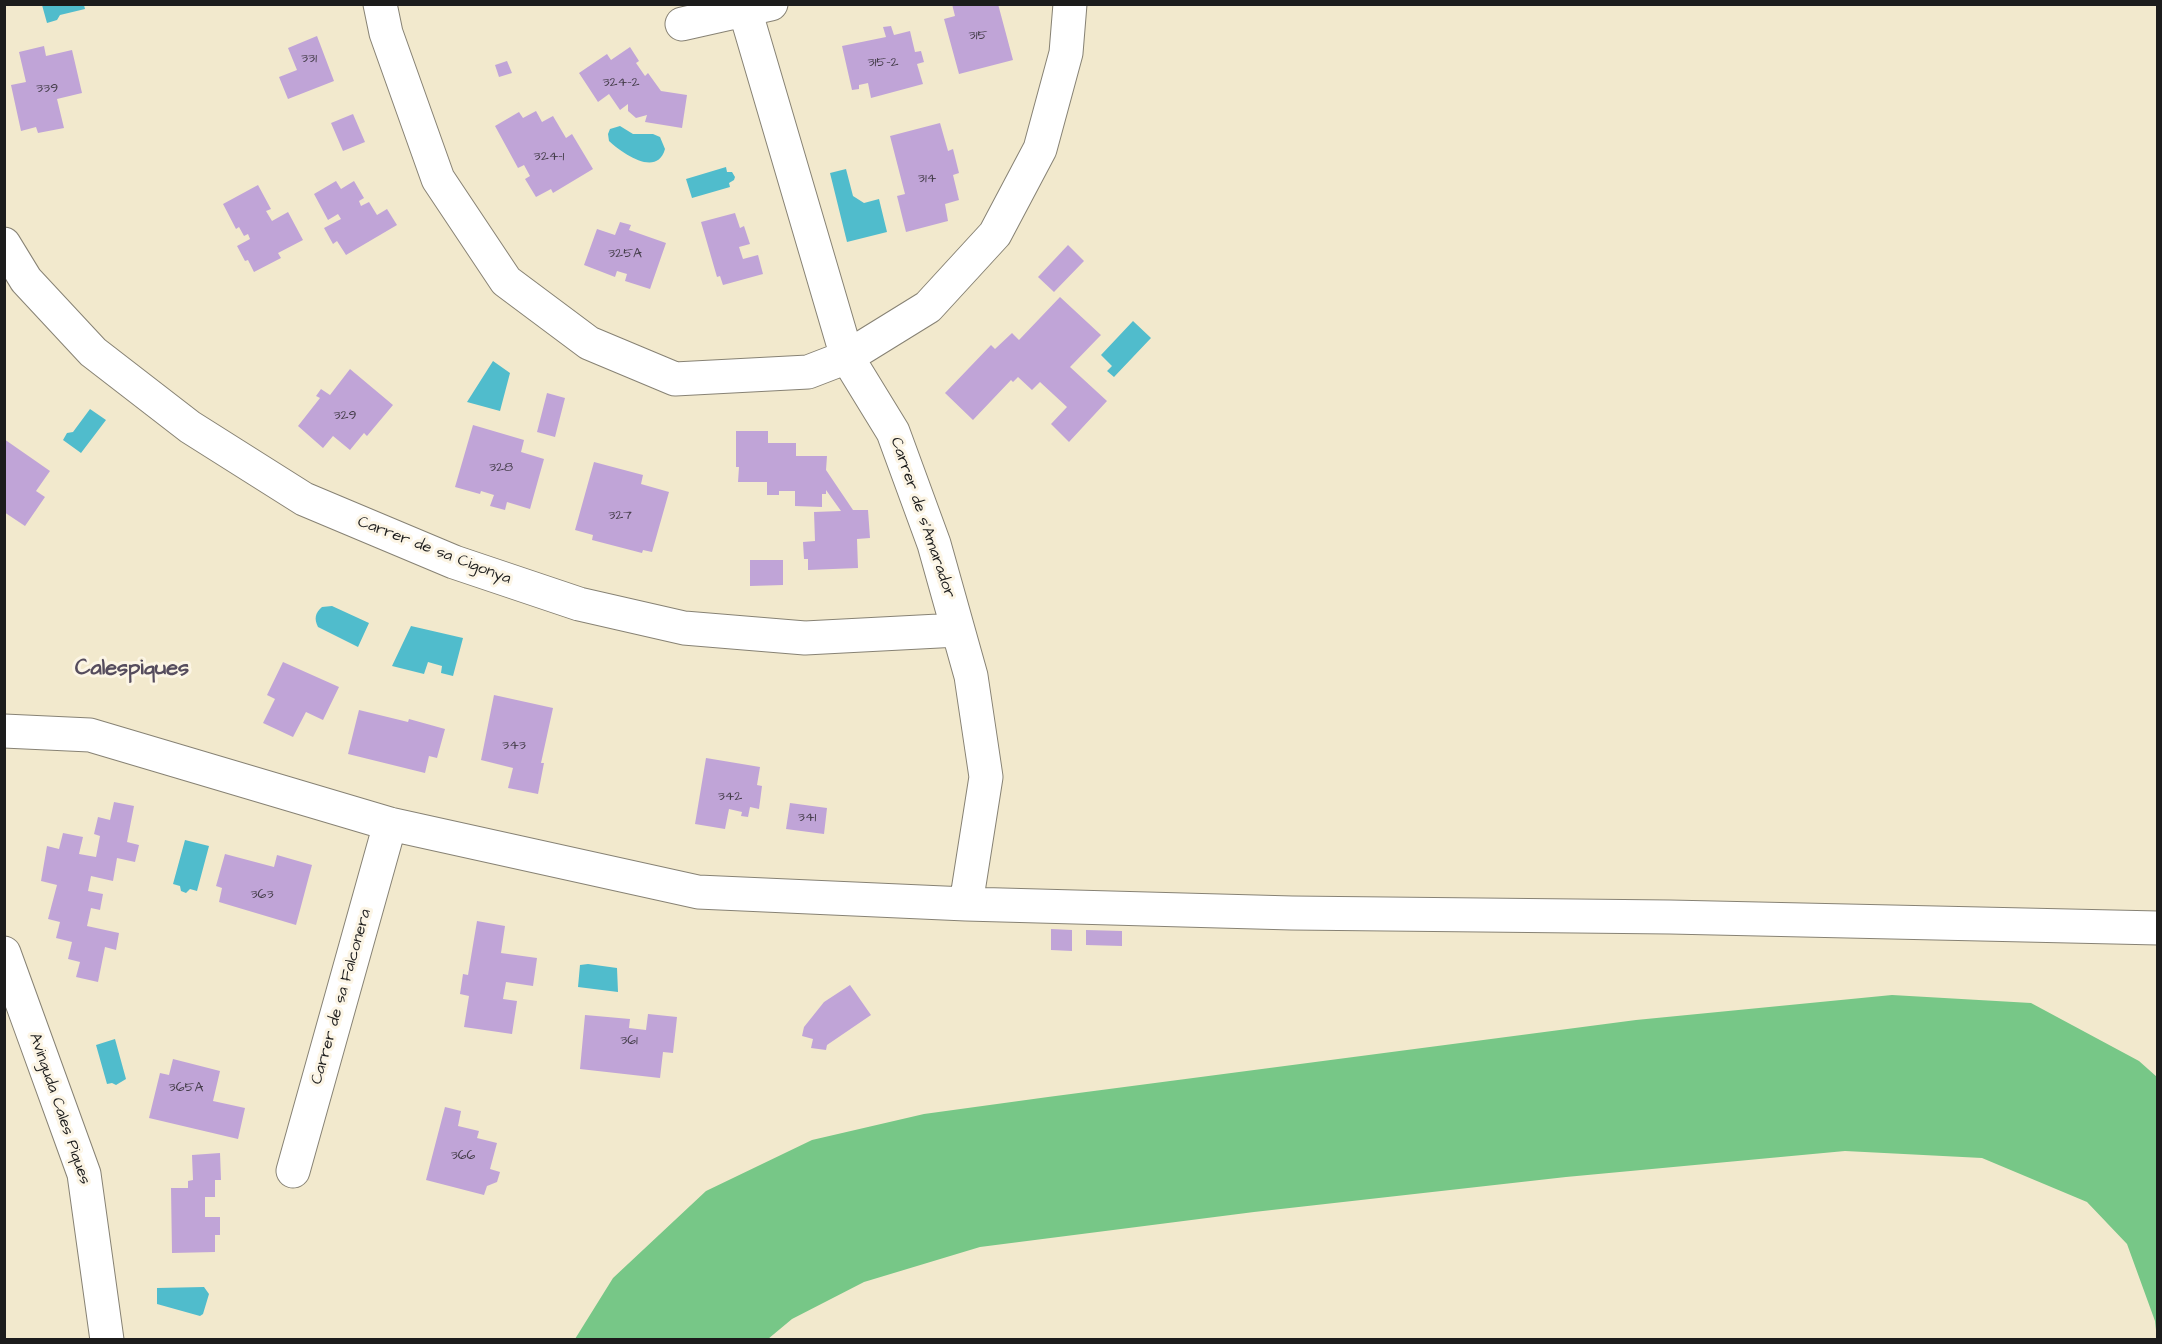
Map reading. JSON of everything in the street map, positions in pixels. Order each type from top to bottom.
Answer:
[{"type":"street","points":[[380,4],[386,33],[438,179],[506,281],[588,344],[675,379],[808,372],[847,357],[928,307],[995,234],[1040,149],[1066,53],[1070,4]]},
{"type":"street","name":"Carrer de s'Amarador","points":[[682,24],[758,7],[847,357],[893,432],[934,544],[971,676],[986,777],[966,904]]},
{"type":"street","name":"Carrer de sa Cigonya","points":[[4,244],[26,280],[93,352],[190,427],[304,499],[454,562],[579,604],[684,628],[805,638],[958,630]]},
{"type":"street","points":[[4,731],[90,735],[390,824],[698,892],[966,904],[1292,914],[1670,917],[2157,928]]},
{"type":"street","name":"Carrer de sa Falconera","points":[[293,1171],[390,824]]},
{"type":"street","name":"Avinguda Cales Piques","points":[[4,953],[84,1174],[107,1340]]},
{"type":"green space","points":[[1892,995],[2031,1003],[2139,1061],[2157,1077],[2157,1339],[2155,1321],[2127,1244],[2087,1202],[1982,1158],[1845,1151],[1566,1177],[1254,1212],[980,1247],[864,1282],[792,1319],[768,1339],[575,1339],[613,1278],[706,1191],[812,1140],[924,1114],[1048,1097],[1636,1020]]},
{"type":"water","points":[[42,5],[84,5],[85,9],[60,15],[57,20],[47,23]]},
{"type":"water","points":[[620,126],[633,134],[653,134],[660,137],[665,149],[661,157],[655,162],[647,162],[630,156],[615,146],[609,141],[608,134],[610,129]]},
{"type":"water","points":[[726,167],[727,172],[732,172],[735,177],[729,183],[730,187],[692,198],[686,179]]},
{"type":"water","points":[[846,169],[853,196],[864,203],[879,199],[887,232],[847,242],[830,173]]},
{"type":"water","points":[[1133,321],[1151,338],[1114,377],[1107,371],[1112,366],[1101,355]]},
{"type":"water","points":[[493,361],[510,373],[500,411],[467,402]]},
{"type":"water","points":[[90,409],[106,420],[81,453],[63,440],[67,433],[73,432]]},
{"type":"water","points":[[332,606],[369,623],[358,647],[318,627],[316,619],[318,612],[322,607]]},
{"type":"water","points":[[411,626],[463,638],[453,676],[441,673],[442,666],[428,662],[424,674],[392,666]]},
{"type":"water","points":[[185,840],[209,846],[197,891],[190,889],[186,893],[181,891],[180,886],[173,884]]},
{"type":"water","points":[[580,965],[617,968],[618,992],[578,987]]},
{"type":"water","points":[[115,1039],[126,1079],[116,1085],[107,1084],[96,1045]]},
{"type":"water","points":[[204,1287],[209,1294],[203,1314],[200,1316],[157,1304],[157,1288]]},
{"type":"building","points":[[952,4],[998,4],[1013,60],[959,74],[944,19],[955,16]]},
{"type":"building","points":[[891,26],[894,35],[910,31],[915,52],[921,51],[924,62],[917,64],[923,84],[871,98],[868,83],[859,85],[859,89],[852,90],[842,46],[886,37],[883,27]]},
{"type":"building","points":[[317,36],[334,81],[288,99],[279,77],[297,70],[288,48]]},
{"type":"building","points":[[44,46],[46,56],[72,50],[82,93],[57,99],[64,128],[38,133],[36,127],[21,131],[11,85],[26,82],[19,52]]},
{"type":"building","points":[[630,47],[639,61],[636,63],[645,76],[648,73],[661,91],[687,95],[682,128],[645,122],[647,115],[636,118],[628,111],[628,104],[620,110],[609,94],[598,102],[579,73],[607,54],[611,60]]},
{"type":"building","points":[[507,61],[512,73],[499,77],[495,65]]},
{"type":"building","points":[[536,111],[542,122],[553,116],[566,138],[572,134],[593,169],[553,193],[551,189],[536,197],[525,179],[530,176],[524,165],[518,168],[495,126],[519,112],[523,118]]},
{"type":"building","points":[[353,114],[365,142],[343,151],[331,123]]},
{"type":"building","points":[[940,123],[948,151],[953,149],[959,173],[953,175],[959,200],[945,204],[948,221],[906,232],[897,196],[905,194],[890,136]]},
{"type":"building","points":[[336,181],[341,189],[354,181],[364,198],[359,201],[361,206],[369,202],[377,215],[387,209],[397,225],[346,255],[337,241],[333,244],[324,228],[341,219],[338,214],[328,220],[314,194]]},
{"type":"building","points":[[258,185],[271,209],[266,211],[272,221],[288,212],[303,240],[278,253],[281,258],[254,272],[237,246],[250,239],[248,234],[244,236],[239,227],[236,229],[223,204]]},
{"type":"building","points":[[735,213],[740,228],[744,226],[750,244],[739,247],[743,259],[758,255],[763,274],[723,285],[720,276],[717,277],[701,222]]},
{"type":"building","points":[[620,222],[631,225],[629,230],[666,243],[650,289],[625,281],[627,274],[617,271],[615,277],[584,265],[597,229],[615,235]]},
{"type":"building","points":[[1068,245],[1084,261],[1054,292],[1038,277]]},
{"type":"building","points":[[1060,297],[1101,335],[1070,367],[1107,401],[1069,442],[1051,424],[1067,407],[1040,382],[1032,390],[1018,377],[1013,382],[1011,380],[973,420],[945,393],[991,345],[995,349],[1012,333],[1019,340]]},
{"type":"building","points":[[350,369],[393,405],[367,436],[364,433],[350,450],[333,436],[323,448],[298,426],[320,398],[316,396],[321,389],[330,395]]},
{"type":"building","points":[[547,393],[565,398],[555,437],[537,432]]},
{"type":"building","points":[[473,425],[524,440],[521,452],[544,459],[530,509],[507,502],[505,510],[490,506],[494,495],[481,491],[480,494],[455,487]]},
{"type":"building","points":[[736,431],[768,431],[768,443],[796,443],[796,456],[827,456],[826,470],[853,510],[868,510],[870,538],[857,539],[858,568],[808,570],[808,559],[804,559],[803,542],[815,541],[814,512],[841,511],[826,490],[826,494],[822,494],[822,507],[795,506],[795,491],[779,491],[779,495],[767,495],[767,482],[738,482]]},
{"type":"building","points":[[4,439],[50,471],[36,491],[45,497],[25,526],[4,512]]},
{"type":"building","points":[[594,462],[643,475],[641,484],[669,492],[652,552],[643,550],[642,553],[592,540],[593,535],[575,530]]},
{"type":"building","points":[[750,560],[783,560],[783,585],[750,586]]},
{"type":"building","points":[[283,662],[339,687],[323,720],[306,712],[293,737],[263,723],[275,699],[267,695]]},
{"type":"building","points":[[494,695],[553,708],[541,763],[544,763],[538,794],[508,788],[513,768],[481,760]]},
{"type":"building","points":[[359,710],[408,722],[409,719],[445,729],[437,758],[429,756],[425,773],[348,754]]},
{"type":"building","points":[[706,758],[760,767],[757,785],[762,786],[759,809],[750,807],[748,817],[741,816],[742,812],[729,809],[725,829],[695,824]]},
{"type":"building","points":[[114,802],[134,806],[127,842],[139,845],[135,862],[117,858],[113,881],[91,876],[88,891],[103,894],[100,910],[91,908],[87,926],[119,933],[116,950],[105,947],[98,982],[76,977],[80,962],[68,959],[72,942],[56,938],[60,922],[48,919],[57,885],[41,881],[47,846],[59,849],[63,833],[83,837],[79,854],[96,857],[100,836],[94,834],[98,817],[110,820]]},
{"type":"building","points":[[790,803],[827,808],[824,834],[786,829]]},
{"type":"building","points":[[225,854],[274,867],[277,855],[312,865],[296,925],[219,902],[222,888],[216,886]]},
{"type":"building","points":[[477,921],[505,926],[501,953],[537,958],[533,986],[506,982],[503,999],[517,1001],[512,1034],[464,1027],[469,996],[460,994],[463,974],[468,975]]},
{"type":"building","points":[[1051,929],[1072,930],[1072,951],[1051,950]]},
{"type":"building","points":[[1086,930],[1122,931],[1122,946],[1086,945]]},
{"type":"building","points":[[850,985],[871,1015],[827,1045],[826,1050],[811,1048],[813,1039],[802,1036],[804,1027],[824,1002]]},
{"type":"building","points":[[648,1014],[677,1017],[673,1053],[663,1052],[660,1078],[580,1069],[585,1015],[630,1019],[629,1028],[646,1030]]},
{"type":"building","points":[[173,1059],[220,1071],[213,1101],[245,1108],[238,1139],[149,1118],[160,1073],[169,1075]]},
{"type":"building","points":[[445,1107],[461,1111],[458,1126],[479,1131],[477,1138],[497,1143],[490,1169],[500,1172],[497,1182],[487,1186],[484,1195],[426,1180]]},
{"type":"building","points":[[220,1153],[221,1180],[215,1180],[215,1197],[205,1197],[205,1217],[220,1217],[220,1235],[215,1235],[215,1252],[172,1253],[171,1188],[188,1188],[188,1181],[193,1180],[192,1155]]},
{"type":"district","name":"Calespiques","points":[[132,669]]}]
